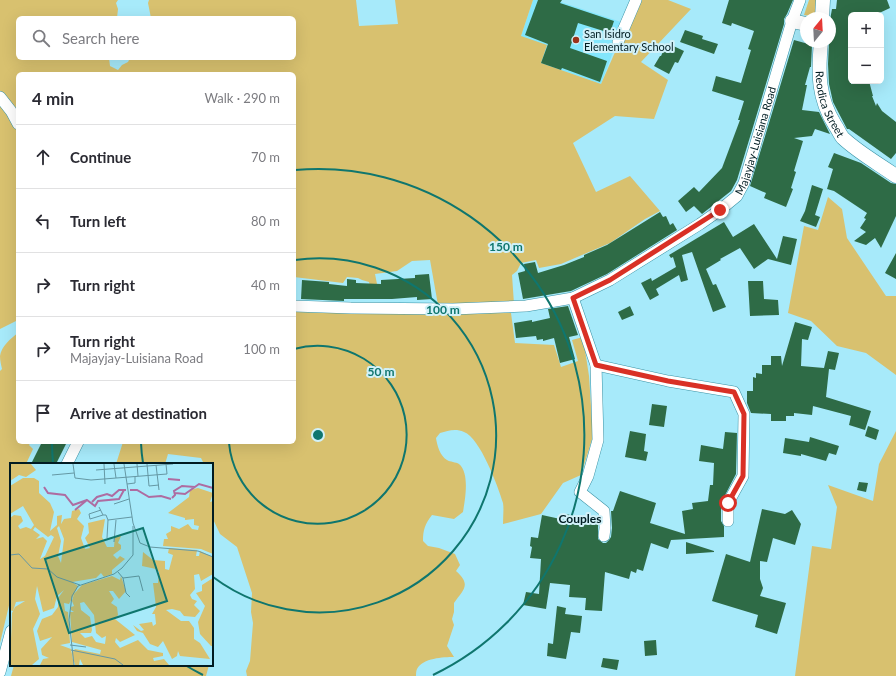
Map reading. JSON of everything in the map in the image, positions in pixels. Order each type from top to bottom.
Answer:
[{"type":"main road","points":[[822,12],[823,0]]},
{"type":"main road","name":"Reodica Street","points":[[820,48],[819,65],[821,93],[829,115],[843,137],[864,155],[896,176]]},
{"type":"street","points":[[618,42],[636,0]]},
{"type":"street","name":"Majayjay-Luisiana Road","points":[[296,306],[352,308],[460,308],[526,306],[573,298],[610,280],[686,233],[720,210],[736,196],[744,183],[799,22],[800,0]]},
{"type":"street","points":[[0,97],[16,120]]},
{"type":"street","points":[[573,298],[596,365],[598,440],[588,476],[580,492],[604,511],[604,536]]},
{"type":"street","points":[[596,365],[668,381],[734,392],[744,414],[743,476],[728,503],[728,521]]},
{"type":"street","points":[[68,463],[77,444]]},
{"type":"street","points":[[0,672],[10,635]]},
{"type":"shaded area","points":[[0,0],[118,0],[116,3],[118,9],[117,16],[16,16],[16,60],[109,60],[110,66],[118,70],[129,60],[296,60],[296,16],[151,16],[148,3],[149,0],[356,0],[359,26],[398,24],[395,0],[533,0],[521,36],[547,45],[541,63],[601,84],[638,0],[668,0],[691,9],[641,62],[668,80],[654,119],[615,116],[573,143],[596,192],[630,176],[660,211],[645,219],[610,243],[561,264],[539,268],[536,260],[521,263],[517,271],[512,275],[514,304],[438,305],[430,260],[412,261],[397,271],[375,274],[377,284],[370,286],[369,282],[358,278],[347,277],[343,283],[296,277],[296,72],[16,72],[16,321],[0,329]]},
{"type":"shaded area","name":"San Isidro Elementary School","points":[[533,0],[555,0],[624,23],[601,84],[541,63],[521,36]]},
{"type":"shaded area","points":[[809,0],[820,0],[819,12],[805,12]]},
{"type":"shaded area","points":[[828,197],[842,209],[847,238],[886,296],[896,296],[896,375],[866,353],[837,346],[811,321],[788,313],[804,226],[818,230]]},
{"type":"shaded area","points":[[296,312],[401,314],[511,313],[515,343],[554,345],[561,367],[578,361],[572,340],[583,337],[589,376],[593,436],[581,475],[563,483],[541,514],[503,524],[503,503],[501,495],[488,463],[476,443],[470,436],[458,430],[440,433],[436,438],[442,456],[448,461],[459,464],[465,474],[465,501],[463,512],[454,519],[432,515],[425,527],[423,541],[428,546],[439,548],[455,554],[460,565],[456,571],[464,580],[465,584],[463,591],[454,603],[452,619],[454,625],[447,646],[454,657],[444,657],[424,662],[417,669],[416,676],[247,676],[246,671],[250,661],[253,623],[251,612],[252,593],[237,547],[220,534],[213,519],[213,463],[204,463],[201,458],[168,454],[165,463],[116,463],[122,444],[296,444]]},
{"type":"shaded area","points":[[16,335],[16,444],[30,444],[33,449],[26,463],[10,463],[10,601],[0,643],[0,371],[2,369],[0,356],[4,346]]},
{"type":"shaded area","points":[[896,431],[896,676],[795,676],[812,546],[831,549],[837,507],[828,485],[873,501],[879,464]]},
{"type":"shaded area","points":[[14,666],[209,666],[206,676],[11,676]]},
{"type":"building","name":"San Isidro Elementary School","points":[[538,0],[562,0],[560,3],[614,21],[610,33],[578,23],[570,48],[607,61],[600,82],[562,68],[561,70],[541,63],[548,44],[525,35]]},
{"type":"building","points":[[729,0],[793,0],[784,19],[784,24],[737,180],[731,191],[702,214],[694,206],[686,212],[678,201],[694,187],[699,192],[722,168],[740,120],[738,120],[744,101],[712,91],[716,76],[741,83],[751,50],[748,49],[754,31],[732,23],[731,26],[722,23]]},
{"type":"building","points":[[837,0],[887,0],[890,8],[881,12],[848,12],[848,84],[870,84],[876,106],[877,103],[882,111],[896,122],[896,153],[891,159],[847,129],[833,102],[829,84],[828,64],[829,48],[836,48],[836,12],[831,12],[832,9],[836,9]]},
{"type":"building","points":[[685,30],[703,36],[702,39],[718,44],[714,54],[680,42]]},
{"type":"building","points":[[794,40],[800,42],[800,48],[812,48],[811,67],[805,85],[807,85],[802,110],[819,112],[830,134],[815,129],[812,136],[794,138],[803,141],[794,171],[796,172],[791,188],[793,189],[786,207],[764,198],[766,193],[750,186]]},
{"type":"building","points":[[667,43],[684,51],[678,63],[675,62],[669,74],[654,66]]},
{"type":"building","points":[[834,153],[861,163],[891,183],[896,184],[896,216],[881,248],[875,238],[866,245],[854,241],[866,232],[860,228],[866,219],[864,218],[867,213],[834,191],[827,189],[833,169],[828,167]]},
{"type":"building","points":[[812,185],[823,189],[815,215],[820,217],[816,227],[800,221],[805,211]]},
{"type":"building","points":[[660,212],[663,217],[666,216],[670,225],[673,223],[677,230],[607,274],[571,291],[523,299],[518,273],[525,271],[524,264],[535,262],[538,273],[564,265],[607,245]]},
{"type":"building","points":[[724,222],[733,237],[754,224],[777,259],[783,236],[797,239],[791,265],[768,259],[754,269],[740,248],[720,259],[721,260],[706,269],[713,285],[716,284],[726,307],[713,312],[692,252],[682,255],[688,280],[681,282],[679,275],[656,289],[659,295],[650,300],[641,283],[651,278],[652,281],[676,267],[673,257],[671,258],[669,255]]},
{"type":"building","points":[[896,253],[896,279],[885,273]]},
{"type":"building","points":[[429,274],[432,299],[417,300],[417,297],[392,299],[344,299],[344,301],[301,299],[302,280],[329,282],[329,284],[347,286],[347,279],[356,280],[356,283],[381,284],[381,280],[415,278],[415,275]]},
{"type":"building","points":[[748,281],[763,281],[764,299],[778,300],[779,315],[750,316]]},
{"type":"building","points":[[568,306],[578,335],[569,337],[575,359],[560,363],[554,338],[543,341],[543,339],[537,340],[536,336],[516,338],[514,323],[532,320],[532,322],[550,318],[548,309]]},
{"type":"building","points":[[630,306],[634,315],[622,320],[618,312]]},
{"type":"building","points":[[795,322],[812,327],[808,340],[802,339],[801,366],[824,368],[828,351],[839,353],[835,370],[829,369],[826,397],[871,411],[865,430],[849,425],[851,416],[813,406],[812,415],[794,413],[794,416],[786,416],[786,421],[771,421],[771,414],[751,413],[747,403],[747,391],[753,391],[753,377],[756,378],[756,373],[762,374],[762,365],[771,365],[771,356],[781,356],[782,366]]},
{"type":"building","points":[[652,404],[667,406],[664,427],[649,425]]},
{"type":"building","points":[[868,426],[879,430],[876,440],[865,436]]},
{"type":"building","points":[[630,431],[646,434],[644,451],[648,452],[646,461],[625,457]]},
{"type":"building","points":[[725,432],[737,433],[736,474],[721,503],[721,521],[724,526],[724,537],[671,540],[668,549],[651,543],[643,571],[637,569],[636,573],[631,571],[629,579],[605,572],[602,611],[585,610],[586,598],[569,597],[570,585],[550,583],[546,609],[523,605],[526,592],[539,594],[541,559],[530,558],[532,547],[530,546],[531,537],[538,538],[542,515],[565,520],[566,514],[598,522],[598,539],[603,543],[606,543],[611,537],[611,511],[613,511],[620,491],[656,503],[650,523],[685,534],[682,511],[693,509],[692,503],[708,501],[710,485],[713,485],[714,463],[699,461],[701,445],[723,449]]},
{"type":"building","points":[[810,437],[839,446],[836,455],[829,453],[826,461],[801,454],[801,456],[783,453],[785,438],[809,442]]},
{"type":"building","points":[[41,444],[66,444],[56,463],[32,463]]},
{"type":"building","points":[[859,482],[868,483],[866,492],[857,490]]},
{"type":"building","points":[[762,509],[785,514],[792,510],[801,524],[795,545],[773,538],[767,562],[760,561],[760,579],[763,588],[760,596],[786,603],[777,634],[755,627],[758,615],[712,601],[726,554],[750,562]]},
{"type":"building","points":[[686,542],[714,551],[714,552],[686,554]]},
{"type":"building","points":[[557,606],[566,608],[565,614],[582,616],[580,633],[571,632],[566,659],[547,656],[548,643],[553,644]]},
{"type":"building","points":[[656,640],[657,655],[645,656],[644,641]]},
{"type":"building","points":[[603,658],[619,660],[617,670],[601,667]]},
{"type":"place","name":"San Isidro Elementary School","points":[[576,40]]},
{"type":"district","name":"Couples","points":[[580,519]]},
{"type":"route","points":[[720,210],[610,280],[573,298],[596,365],[668,381],[734,392],[744,414],[743,476],[728,503]]}]
